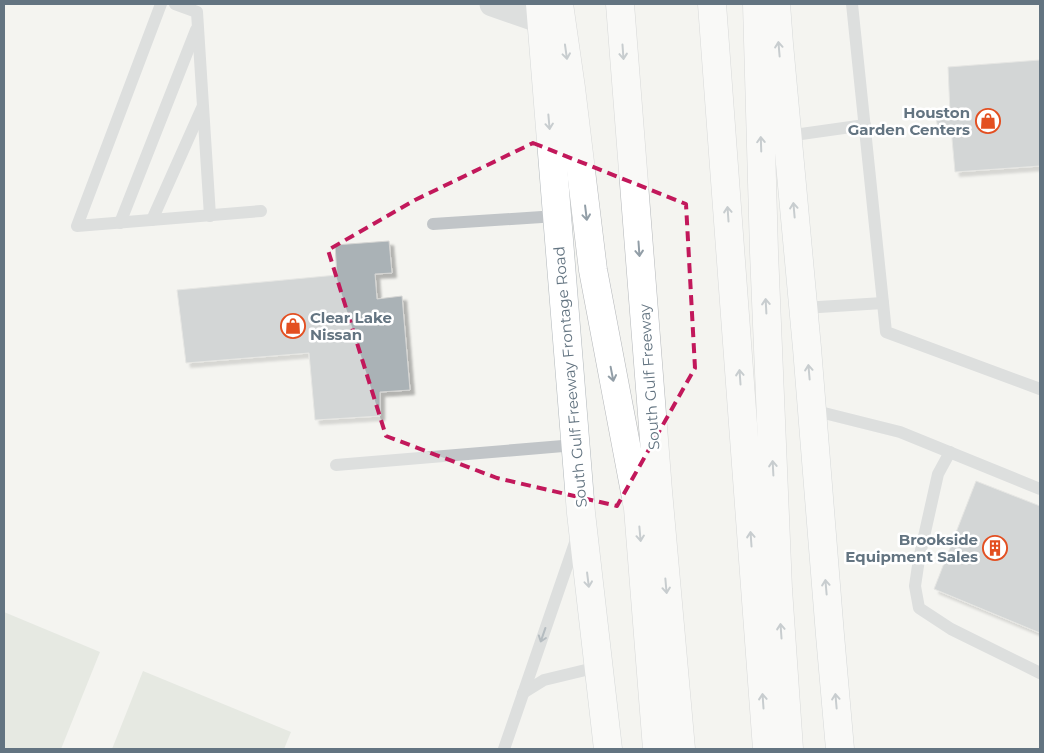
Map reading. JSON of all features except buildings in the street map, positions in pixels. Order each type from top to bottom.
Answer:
[{"type":"main road","name":"South Gulf Freeway","points":[[620,4],[658,491],[681,749]]},
{"type":"main road","points":[[712,4],[767,749]]},
{"type":"main road","points":[[757,4],[764,252],[778,588],[789,749]]},
{"type":"main road","points":[[776,4],[840,749]]},
{"type":"main road","name":"South Gulf Freeway Frontage Road","points":[[547,9],[557,216],[582,523],[608,749]]},
{"type":"main road","points":[[547,9],[571,88],[592,270],[638,508],[657,749]]},
{"type":"street","points":[[492,4],[547,9]]},
{"type":"lane","points":[[161,4],[77,226],[261,211]]},
{"type":"lane","points":[[175,4],[197,12],[210,216]]},
{"type":"lane","points":[[852,4],[886,332],[1040,389]]},
{"type":"lane","points":[[120,223],[198,25]]},
{"type":"lane","points":[[152,220],[203,106]]},
{"type":"lane","points":[[787,136],[865,125]]},
{"type":"lane","points":[[433,224],[557,216]]},
{"type":"lane","points":[[803,308],[883,303]]},
{"type":"lane","points":[[812,410],[900,432],[1040,489]]},
{"type":"lane","points":[[336,465],[576,445]]},
{"type":"lane","points":[[950,452],[938,474],[919,559],[915,586],[919,608],[951,629],[1040,673]]},
{"type":"lane","points":[[504,749],[582,523]]},
{"type":"lane","points":[[523,693],[544,680],[598,667]]},
{"type":"highlighted area","points":[[533,143],[686,204],[695,368],[617,506],[497,478],[386,436],[328,250],[415,200]]},
{"type":"shaded area","points":[[4,612],[100,652],[61,749],[4,749]]},
{"type":"shaded area","points":[[143,671],[291,732],[284,749],[112,749]]},
{"type":"place","name":"Houston Garden Centers","points":[[988,121]]},
{"type":"place","name":"Clear Lake Nissan","points":[[293,326]]},
{"type":"place","name":"Brookside Equipment Sales","points":[[995,548]]}]
